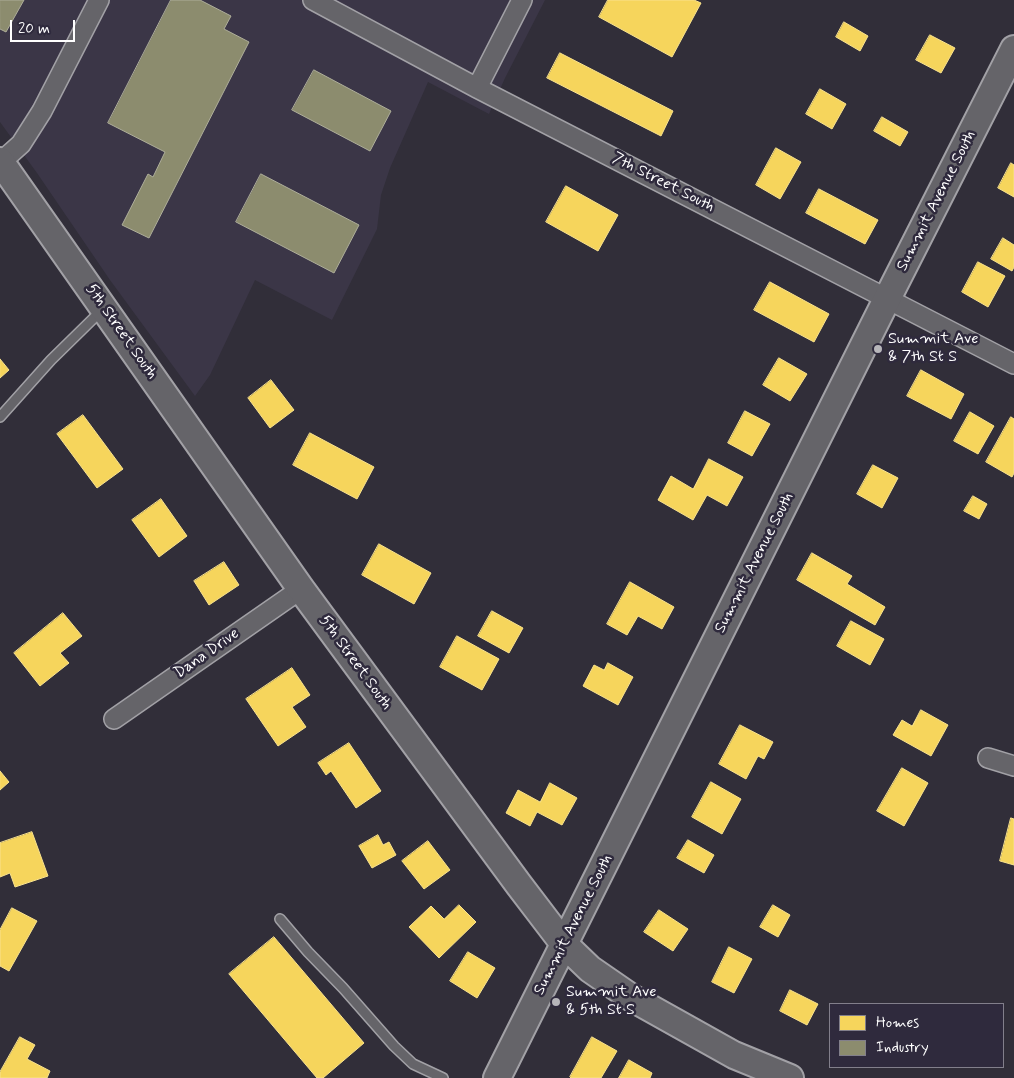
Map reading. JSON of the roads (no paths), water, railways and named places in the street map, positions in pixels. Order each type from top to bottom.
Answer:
[{"type":"street","points":[[0,162],[21,144],[42,111],[99,0]]},
{"type":"street","name":"7th Street South","points":[[313,0],[477,88],[1014,364]]},
{"type":"street","points":[[477,88],[522,0]]},
{"type":"street","name":"Summit Avenue South","points":[[497,1078],[1014,49]]},
{"type":"street","name":"5th Street South","points":[[0,162],[301,589],[564,944],[590,969],[632,998],[734,1055],[790,1078]]},
{"type":"street","name":"Dana Drive","points":[[114,718],[301,589]]},
{"type":"street","points":[[988,758],[1014,766]]},
{"type":"lane","points":[[0,417],[51,360],[104,308]]},
{"type":"lane","points":[[280,919],[394,1046],[413,1064],[442,1078]]},
{"type":"place","name":"Summit Ave & 7th St S","points":[[878,349]]},
{"type":"place","name":"Summit Ave & 5th St S","points":[[556,1002]]}]
